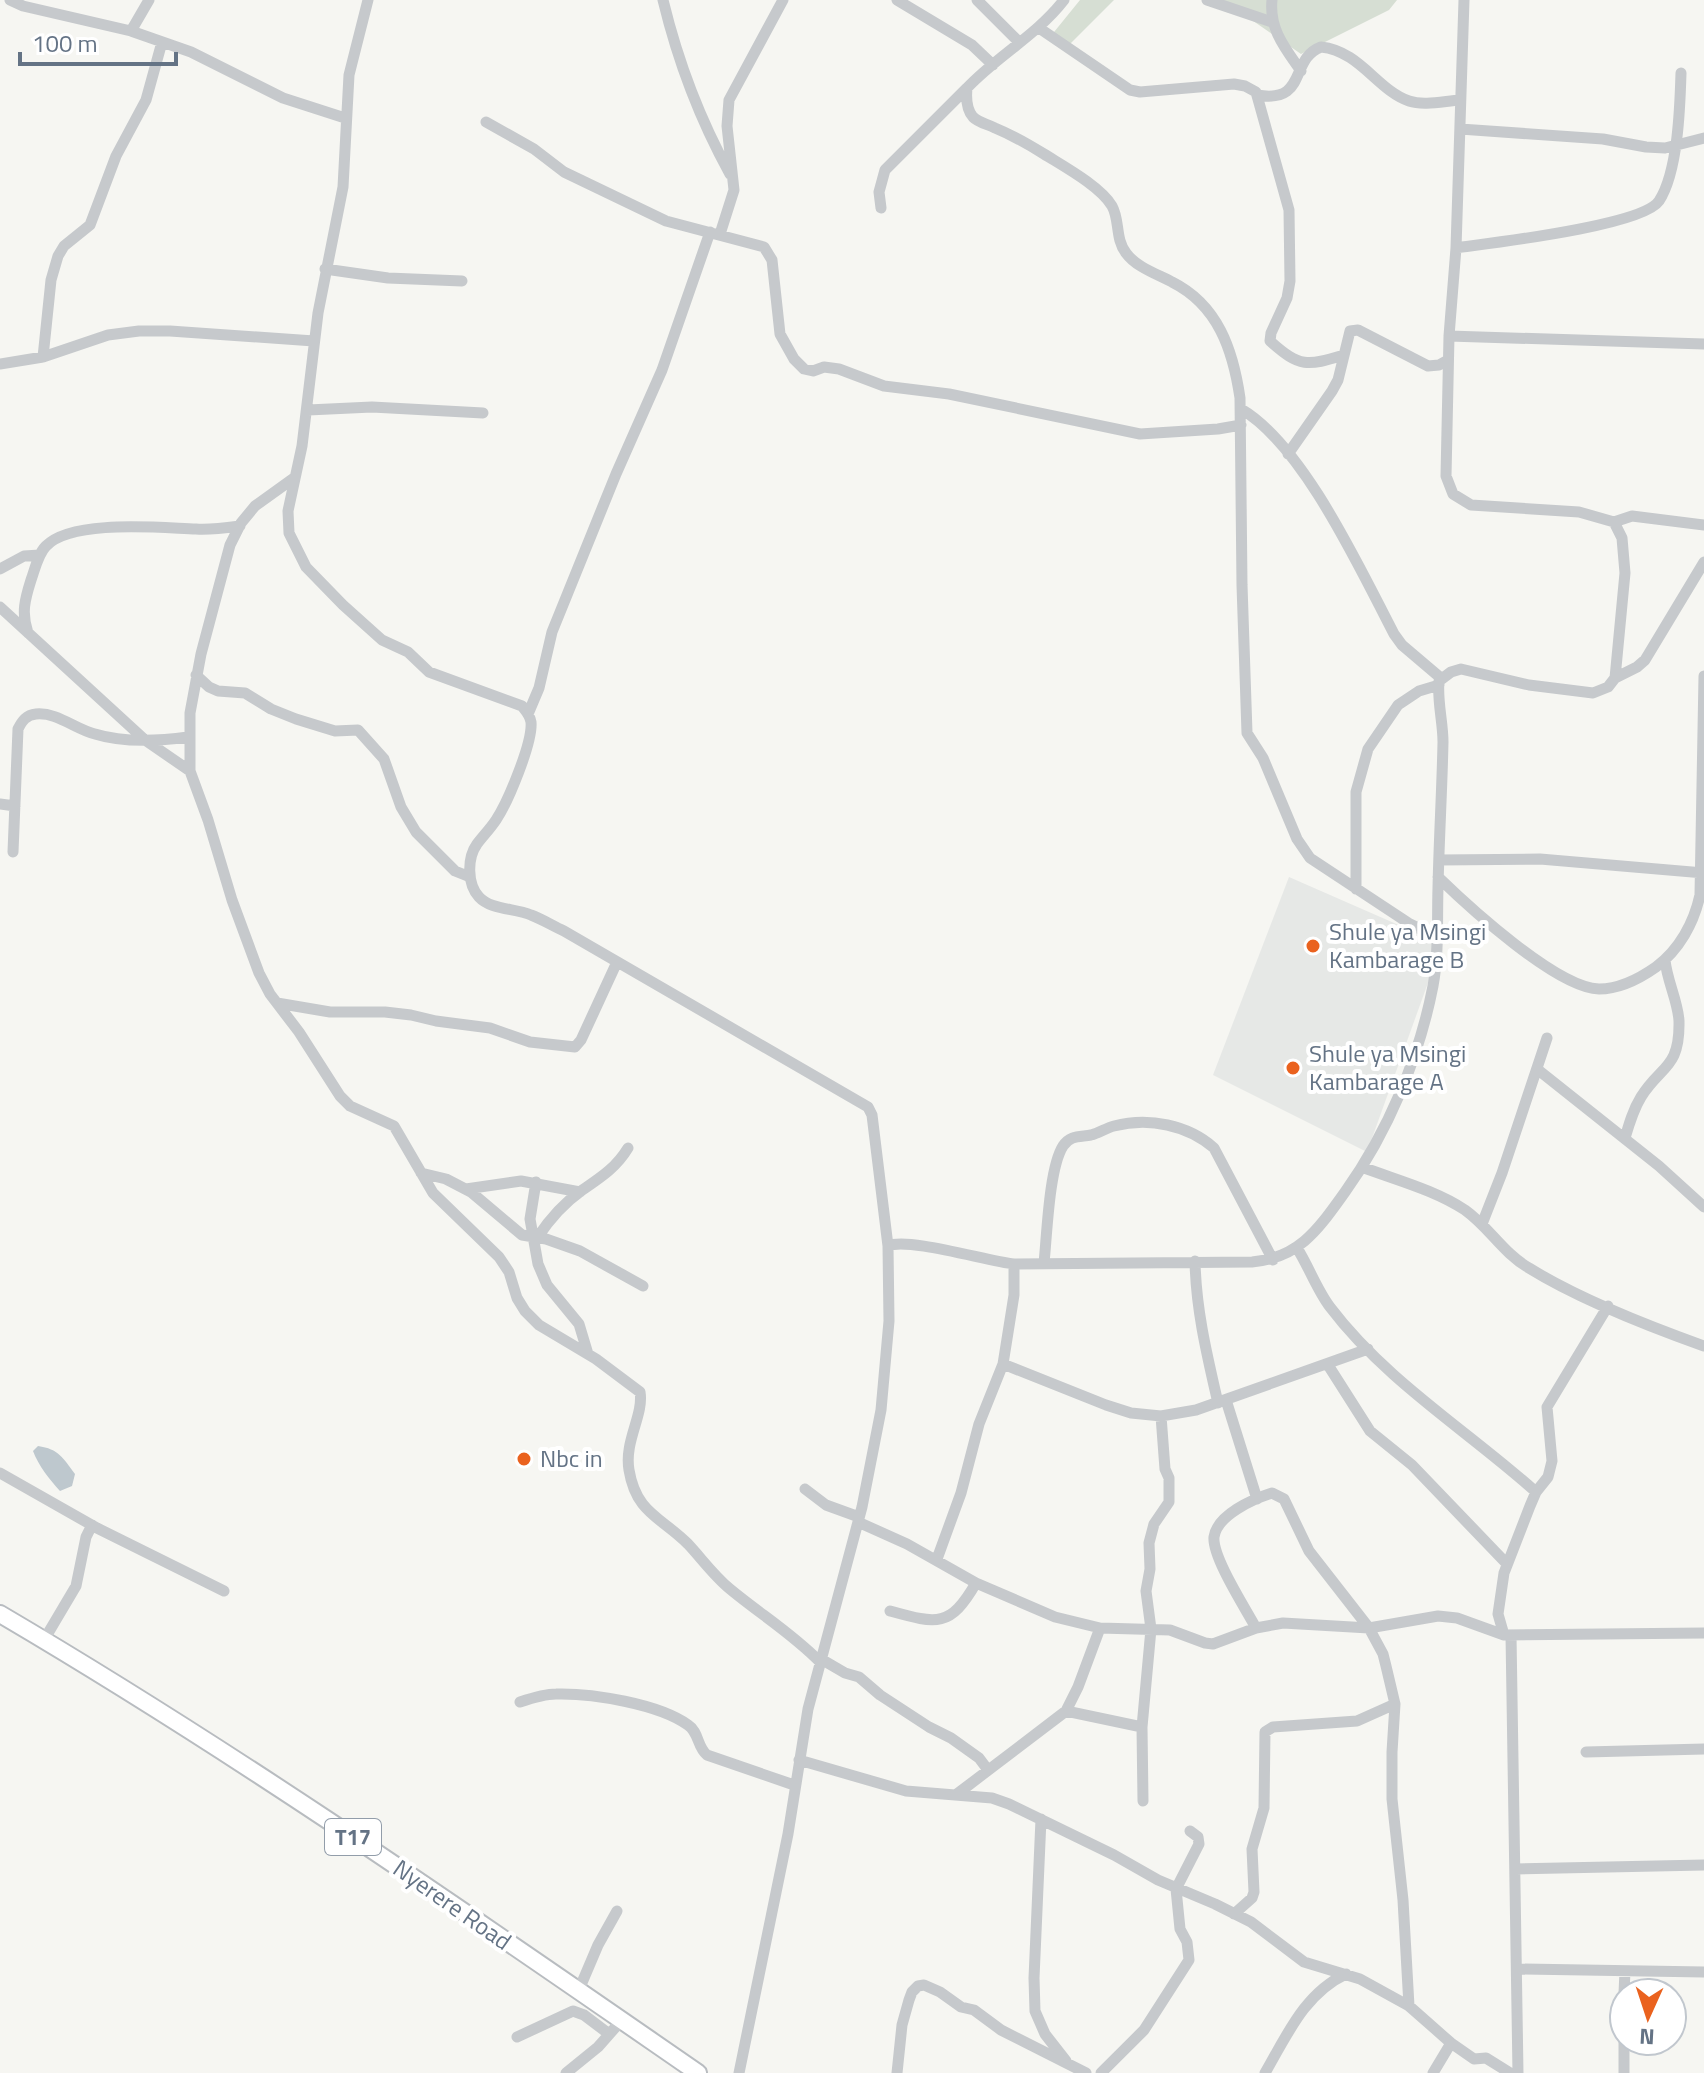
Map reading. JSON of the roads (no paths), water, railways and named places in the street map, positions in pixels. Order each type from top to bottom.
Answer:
[{"type":"main road","name":"Nyerere Road","points":[[0,1614],[304,1803],[698,2073]]},
{"type":"street","points":[[10,0],[131,31],[191,52],[283,98],[345,118]]},
{"type":"street","points":[[131,31],[149,0]]},
{"type":"street","points":[[368,0],[349,75],[343,187],[325,269],[308,410],[288,511],[289,533],[300,560],[370,631],[408,652],[429,672],[522,706],[528,714],[531,723],[524,757],[498,818],[475,847],[470,877],[481,899],[494,906],[530,914],[617,962],[868,1107],[872,1115],[888,1246],[888,1354],[881,1410],[858,1520],[820,1661],[739,2073]]},
{"type":"street","points":[[663,0],[692,99],[733,179]]},
{"type":"street","points":[[528,714],[539,688],[552,632],[669,352],[715,233],[732,202],[733,179],[727,126],[729,100],[783,0]]},
{"type":"street","points":[[897,0],[972,45],[993,65]]},
{"type":"street","points":[[977,0],[1019,42]]},
{"type":"street","points":[[881,208],[879,192],[885,170],[967,88],[1039,28],[1064,0]]},
{"type":"street","points":[[1207,0],[1272,22]]},
{"type":"street","points":[[1272,0],[1272,22],[1276,34],[1301,71]]},
{"type":"street","points":[[1464,0],[1456,248],[1448,360],[1445,463],[1448,484],[1461,502],[1484,508],[1579,512],[1614,522],[1632,516],[1704,525]]},
{"type":"street","points":[[1039,28],[1130,90],[1140,92],[1234,84],[1251,88],[1257,95],[1289,210],[1290,281],[1287,298],[1270,341],[1291,358],[1305,364],[1344,355]]},
{"type":"street","points":[[43,357],[49,294],[58,256],[64,246],[90,225],[116,156],[146,100],[162,42]]},
{"type":"street","points":[[1257,95],[1271,97],[1283,94],[1293,86],[1316,48],[1327,47],[1354,60],[1410,101],[1460,100]]},
{"type":"street","points":[[1456,248],[1562,232],[1652,208],[1663,193],[1677,144],[1681,73]]},
{"type":"street","points":[[967,88],[966,99],[973,117],[1043,154],[1102,194],[1113,207],[1119,240],[1126,252],[1137,263],[1190,291],[1212,315],[1223,333],[1236,371],[1241,409],[1247,733],[1263,758],[1297,839],[1310,858],[1410,924],[1436,937]]},
{"type":"street","points":[[486,122],[534,149],[564,172],[617,199],[666,221],[764,247],[769,252],[780,334],[794,359],[807,371],[824,367],[839,369],[884,386],[949,394],[1140,434],[1241,425]]},
{"type":"street","points":[[1460,129],[1603,139],[1665,148],[1704,138]]},
{"type":"street","points":[[325,269],[388,278],[462,281]]},
{"type":"street","points":[[1288,454],[1338,380],[1353,329],[1428,366],[1448,360]]},
{"type":"street","points":[[0,364],[43,357],[108,335],[139,331],[314,341]]},
{"type":"street","points":[[1449,336],[1704,344]]},
{"type":"street","points":[[308,410],[372,407],[483,413]]},
{"type":"street","points":[[888,1246],[900,1244],[988,1262],[1014,1264],[1273,1260],[1297,1248],[1325,1220],[1362,1167],[1394,1108],[1408,1073],[1433,985],[1443,741],[1440,682],[1394,634],[1354,555],[1288,454],[1255,418],[1241,409]]},
{"type":"street","points":[[294,478],[255,506],[230,545],[196,675],[188,737],[190,771],[259,973],[340,1096],[350,1106],[394,1126],[433,1193],[499,1257],[509,1272],[517,1298],[525,1311],[539,1325],[588,1354],[640,1392],[642,1401],[631,1432],[628,1467],[633,1488],[644,1509],[687,1543],[730,1590],[797,1639],[820,1661],[859,1677],[880,1695],[979,1758],[988,1770]]},
{"type":"street","points":[[1614,522],[1622,538],[1625,573],[1615,678]]},
{"type":"street","points":[[28,633],[23,607],[40,555],[47,545],[60,537],[83,531],[139,527],[199,530],[240,526]]},
{"type":"street","points":[[0,569],[24,556],[40,555]]},
{"type":"street","points":[[1356,889],[1356,792],[1368,749],[1398,705],[1461,669],[1529,685],[1593,693],[1608,687],[1615,678],[1645,660],[1704,562]]},
{"type":"street","points":[[0,607],[145,740],[190,771]]},
{"type":"street","points":[[196,675],[218,691],[245,693],[271,709],[296,719],[335,731],[358,730],[384,759],[401,807],[416,832],[455,871],[470,877]]},
{"type":"street","points":[[1438,877],[1476,912],[1539,961],[1581,984],[1597,989],[1624,985],[1665,960],[1695,918],[1703,873],[1701,723],[1704,676]]},
{"type":"street","points":[[13,852],[18,729],[23,719],[33,714],[48,714],[98,735],[145,740],[188,737]]},
{"type":"street","points":[[0,804],[15,806]]},
{"type":"street","points":[[1439,860],[1540,859],[1703,873]]},
{"type":"street","points":[[1625,1138],[1640,1099],[1668,1067],[1675,1052],[1678,1016],[1665,960]]},
{"type":"street","points":[[277,1003],[330,1012],[411,1015],[490,1028],[530,1042],[575,1047],[617,962]]},
{"type":"street","points":[[1482,1224],[1547,1038]]},
{"type":"street","points":[[1537,1069],[1680,1183],[1704,1207]]},
{"type":"street","points":[[1044,1263],[1056,1166],[1065,1143],[1113,1126],[1146,1123],[1189,1132],[1214,1148],[1273,1260]]},
{"type":"street","points":[[535,1238],[561,1208],[609,1172],[628,1148]]},
{"type":"street","points":[[1362,1167],[1439,1196],[1464,1210],[1482,1224],[1500,1246],[1527,1267],[1608,1306],[1704,1346]]},
{"type":"street","points":[[421,1173],[446,1179],[465,1189],[516,1231],[580,1251],[643,1286]]},
{"type":"street","points":[[465,1189],[521,1181],[580,1192]]},
{"type":"street","points":[[536,1182],[530,1219],[541,1274],[555,1296],[575,1317],[588,1354]]},
{"type":"street","points":[[1297,1248],[1330,1307],[1368,1349],[1536,1492]]},
{"type":"street","points":[[1195,1261],[1201,1329],[1222,1401],[1257,1499]]},
{"type":"street","points":[[937,1559],[961,1493],[979,1424],[1003,1364],[1014,1295],[1014,1264]]},
{"type":"street","points":[[1518,2073],[1516,1869],[1508,1635],[1498,1614],[1507,1564],[1536,1492],[1548,1477],[1552,1461],[1547,1407],[1608,1306]]},
{"type":"street","points":[[1003,1364],[1106,1405],[1131,1413],[1161,1416],[1196,1410],[1368,1349]]},
{"type":"street","points":[[1328,1365],[1370,1431],[1412,1465],[1507,1564]]},
{"type":"street","points":[[1143,1801],[1142,1727],[1151,1629],[1146,1591],[1150,1569],[1149,1543],[1154,1524],[1169,1502],[1161,1416]]},
{"type":"street","points":[[0,1473],[92,1525],[224,1591]]},
{"type":"street","points":[[805,1489],[826,1505],[937,1559],[976,1583],[1055,1617],[1100,1628],[1170,1630],[1213,1644],[1256,1628],[1283,1623],[1369,1628],[1447,1616],[1508,1635],[1704,1633]]},
{"type":"street","points":[[1256,1628],[1217,1554],[1214,1535],[1224,1519],[1272,1493],[1284,1499],[1309,1551],[1369,1628],[1383,1654],[1395,1704],[1392,1799],[1403,1900],[1409,2006]]},
{"type":"street","points":[[44,1640],[76,1586],[86,1537],[92,1525]]},
{"type":"street","points":[[890,1611],[920,1620],[949,1617],[963,1606],[976,1583]]},
{"type":"street","points":[[957,1794],[1066,1711],[1100,1628]]},
{"type":"street","points":[[520,1702],[555,1694],[607,1697],[628,1702],[690,1726],[707,1755],[794,1785]]},
{"type":"street","points":[[1234,1914],[1252,1898],[1254,1892],[1252,1849],[1264,1808],[1265,1732],[1273,1727],[1357,1721],[1395,1704]]},
{"type":"street","points":[[1066,1711],[1142,1727]]},
{"type":"street","points":[[1586,1752],[1704,1749]]},
{"type":"street","points":[[799,1760],[893,1788],[992,1798],[1041,1819],[1176,1889],[1234,1914],[1269,1935],[1304,1962],[1346,1974],[1409,2006],[1474,2059],[1486,2058],[1510,2073]]},
{"type":"street","points":[[1041,1819],[1035,2011],[1045,2034],[1069,2065]]},
{"type":"street","points":[[1101,2073],[1144,2030],[1189,1960],[1187,1942],[1180,1929],[1176,1889],[1199,1844],[1198,1837],[1190,1831]]},
{"type":"street","points":[[1516,1869],[1704,1865]]},
{"type":"street","points":[[578,1992],[617,1911]]},
{"type":"street","points":[[1518,1969],[1704,1972]]},
{"type":"street","points":[[1625,1971],[1625,1977]]},
{"type":"street","points":[[1265,2073],[1298,2015],[1319,1992],[1346,1974]]},
{"type":"street","points":[[897,2073],[902,2025],[909,2000],[918,1986],[924,1985],[961,2007],[974,2010],[1001,2030],[1086,2073]]},
{"type":"street","points":[[517,2037],[573,2011],[584,2015],[609,2034]]},
{"type":"street","points":[[566,2073],[621,2021]]},
{"type":"street","points":[[1433,2073],[1451,2043]]},
{"type":"place","name":"Shule ya Msingi Kambarage B","points":[[1313,946]]},
{"type":"place","name":"Shule ya Msingi Kambarage A","points":[[1293,1068]]},
{"type":"place","name":"Nbc in","points":[[524,1459]]}]
